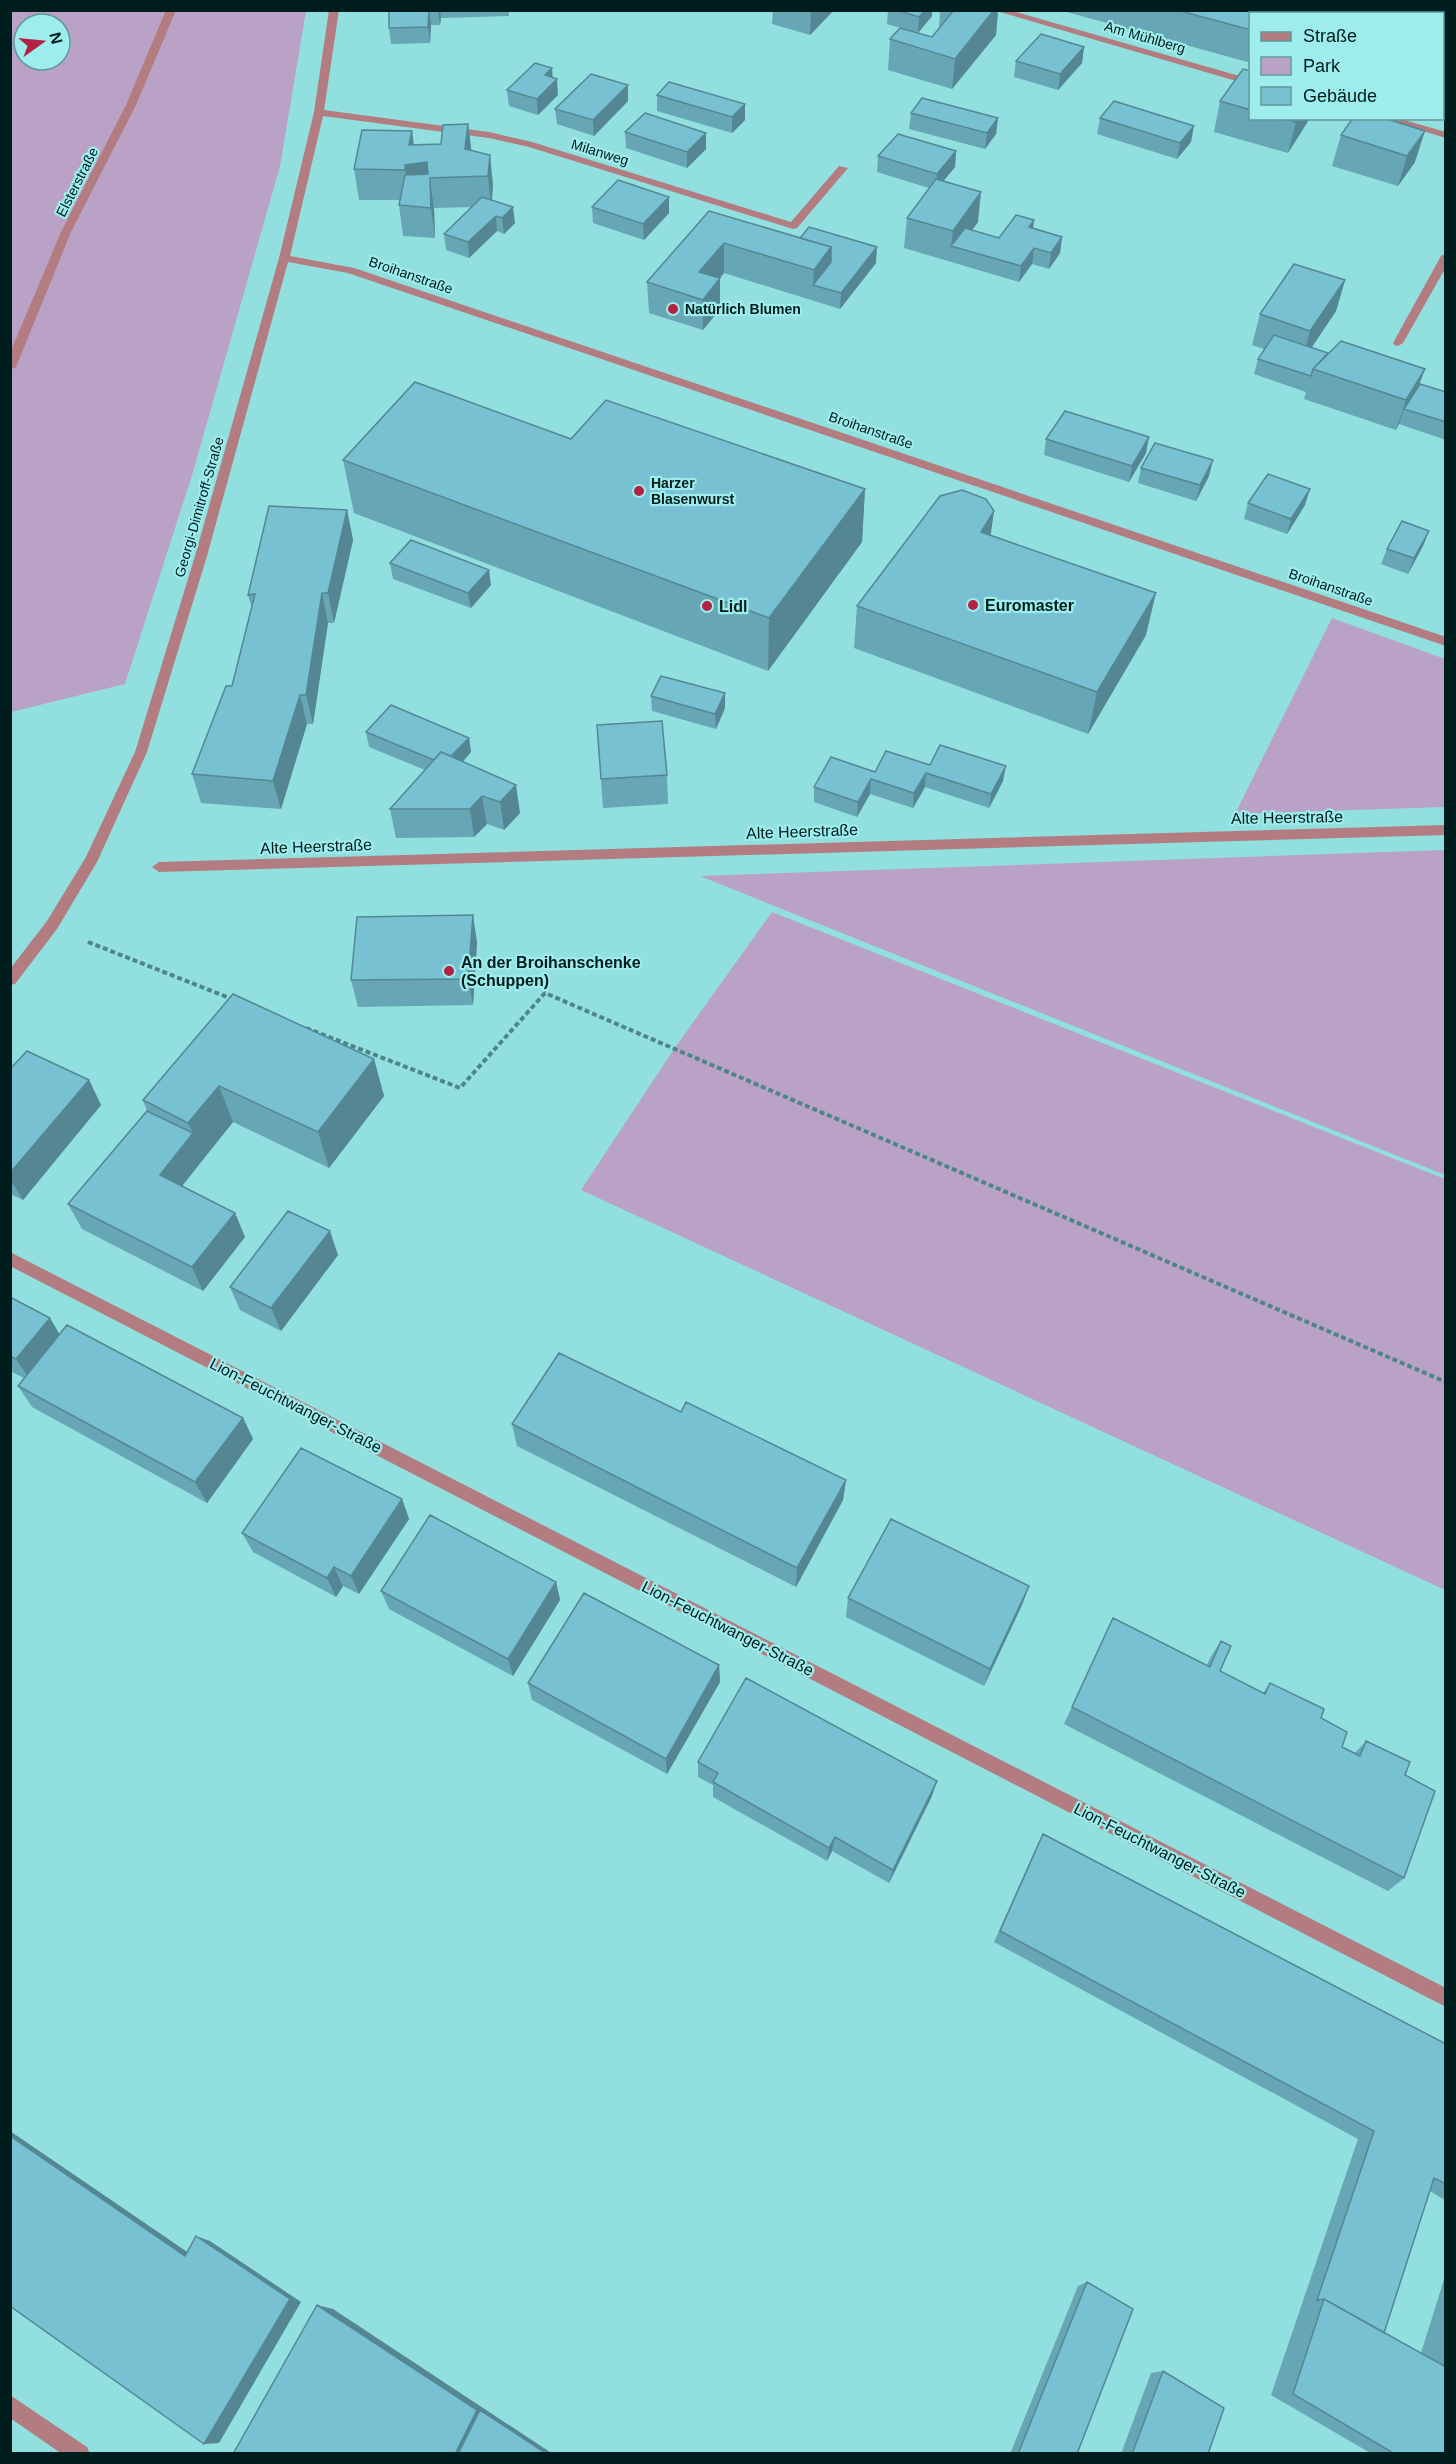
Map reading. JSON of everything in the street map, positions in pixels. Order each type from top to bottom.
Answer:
[{"type":"street","name":"Elsterstraße","points":[[10,367],[66,232],[131,105],[171,10]]},
{"type":"street","name":"Georgi-Dimitroff-Straße","points":[[10,980],[52,925],[92,858],[141,752],[201,556],[284,258],[319,112],[334,10]]},
{"type":"street","name":"Am Mühlberg","points":[[997,10],[1249,81]]},
{"type":"street","name":"Milanweg","points":[[319,112],[489,135],[532,145],[793,226],[843,168]]},
{"type":"street","points":[[1391,120],[1446,135]]},
{"type":"street","points":[[1398,343],[1446,256]]},
{"type":"street","name":"Broihanstraße","points":[[284,258],[350,270],[1446,642]]},
{"type":"street","name":"Alte Heerstraße","points":[[159,867],[1446,830]]},
{"type":"street","name":"Lion-Feuchtwanger-Straße","points":[[10,1258],[1446,1998]]},
{"type":"street","points":[[10,2405],[80,2454]]},
{"type":"path","points":[[52,925],[99,947],[241,1003]]},
{"type":"path","points":[[296,1024],[460,1088],[545,993],[1446,1382]]},
{"type":"green space","points":[[10,11],[306,11],[280,166],[193,472],[125,684],[11,712]]},
{"type":"green space","points":[[1332,618],[1445,659],[1445,807],[1235,814]]},
{"type":"green space","points":[[1445,850],[1445,1175],[700,876]]},
{"type":"green space","points":[[772,912],[1445,1179],[1445,1590],[581,1190],[674,1049]]},
{"type":"building","points":[[389,10],[429,10],[428,27],[389,28]]},
{"type":"building","points":[[896,10],[925,10],[919,17]]},
{"type":"building","points":[[954,10],[994,10],[955,59],[890,39],[900,28],[932,37]]},
{"type":"building","points":[[1177,10],[1325,10],[1324,12],[1249,12],[1249,29]]},
{"type":"building","points":[[1444,17],[1446,18],[1446,37],[1444,36]]},
{"type":"building","points":[[1041,34],[1084,47],[1060,74],[1016,61]]},
{"type":"building","points":[[535,63],[552,68],[545,75],[557,79],[537,99],[507,90]]},
{"type":"building","points":[[1444,63],[1446,64],[1446,83],[1444,82]]},
{"type":"building","points":[[1243,69],[1249,70],[1249,109],[1220,101]]},
{"type":"building","points":[[591,74],[628,85],[593,120],[555,109]]},
{"type":"building","points":[[669,82],[745,104],[732,117],[657,95]]},
{"type":"building","points":[[922,98],[998,118],[987,133],[911,113]]},
{"type":"building","points":[[1114,101],[1194,126],[1180,143],[1100,118]]},
{"type":"building","points":[[645,113],[706,133],[687,152],[625,132]]},
{"type":"building","points":[[1352,120],[1390,120],[1425,131],[1407,156],[1341,135]]},
{"type":"building","points":[[468,124],[465,149],[490,155],[488,176],[430,178],[431,208],[399,205],[405,175],[428,174],[427,162],[405,165],[405,170],[354,169],[362,130],[412,131],[409,145],[441,144],[443,125]]},
{"type":"building","points":[[898,134],[956,151],[937,174],[878,156]]},
{"type":"building","points":[[936,179],[981,192],[953,231],[907,218]]},
{"type":"building","points":[[618,180],[669,197],[643,224],[592,207]]},
{"type":"building","points":[[482,197],[513,207],[502,218],[496,216],[468,242],[444,234]]},
{"type":"building","points":[[709,211],[831,247],[814,270],[724,243],[699,272],[720,278],[703,300],[647,282]]},
{"type":"building","points":[[1016,215],[1034,220],[1029,227],[1062,237],[1051,253],[1034,248],[1021,266],[951,246],[965,228],[999,238]]},
{"type":"building","points":[[809,227],[877,247],[841,293],[813,285],[831,262],[831,247],[800,238]]},
{"type":"building","points":[[1294,264],[1345,280],[1310,331],[1260,314]]},
{"type":"building","points":[[1274,335],[1328,353],[1313,369],[1311,376],[1258,359]]},
{"type":"building","points":[[1341,341],[1425,369],[1406,400],[1313,369]]},
{"type":"building","points":[[415,382],[571,439],[606,400],[865,489],[769,618],[343,460]]},
{"type":"building","points":[[1420,384],[1446,392],[1446,422],[1404,409]]},
{"type":"building","points":[[1065,411],[1149,437],[1132,466],[1046,439]]},
{"type":"building","points":[[1155,443],[1213,460],[1200,485],[1141,468]]},
{"type":"building","points":[[1268,474],[1310,489],[1291,519],[1248,503]]},
{"type":"building","points":[[962,490],[986,499],[994,511],[981,532],[1156,593],[1097,692],[857,606],[940,496]]},
{"type":"building","points":[[269,506],[347,510],[328,593],[322,593],[306,695],[300,695],[273,781],[192,774],[226,686],[232,686],[255,594],[248,595]]},
{"type":"building","points":[[1402,521],[1429,531],[1414,558],[1387,549]]},
{"type":"building","points":[[411,540],[489,570],[468,593],[390,563]]},
{"type":"building","points":[[661,676],[725,693],[715,714],[651,696]]},
{"type":"building","points":[[391,705],[469,738],[451,756],[441,752],[434,760],[366,732]]},
{"type":"building","points":[[662,721],[667,775],[601,779],[597,725]]},
{"type":"building","points":[[940,745],[1006,766],[991,794],[926,773],[914,793],[871,779],[858,802],[814,787],[831,757],[875,772],[886,751],[930,765]]},
{"type":"building","points":[[441,752],[516,785],[500,802],[482,796],[470,809],[390,809]]},
{"type":"building","points":[[473,915],[468,979],[351,980],[357,917]]},
{"type":"building","points":[[233,994],[374,1059],[318,1132],[219,1086],[188,1123],[143,1100]]},
{"type":"building","points":[[27,1051],[89,1080],[10,1173],[10,1069]]},
{"type":"building","points":[[147,1111],[193,1133],[160,1175],[235,1213],[192,1267],[68,1204]]},
{"type":"building","points":[[288,1211],[330,1231],[271,1308],[230,1287]]},
{"type":"building","points":[[10,1297],[50,1318],[16,1359],[10,1356]]},
{"type":"building","points":[[67,1325],[243,1418],[195,1482],[18,1386]]},
{"type":"building","points":[[559,1353],[681,1412],[686,1402],[846,1480],[797,1568],[512,1424]]},
{"type":"building","points":[[301,1448],[402,1499],[351,1576],[334,1567],[327,1578],[242,1533]]},
{"type":"building","points":[[430,1515],[556,1582],[508,1659],[381,1591]]},
{"type":"building","points":[[891,1519],[1029,1586],[990,1669],[848,1598]]},
{"type":"building","points":[[584,1593],[719,1665],[666,1759],[528,1683]]},
{"type":"building","points":[[1113,1618],[1210,1667],[1221,1641],[1231,1646],[1220,1671],[1265,1694],[1270,1683],[1324,1709],[1321,1718],[1347,1732],[1342,1747],[1360,1756],[1366,1741],[1410,1762],[1405,1775],[1435,1791],[1404,1878],[1072,1707]]},
{"type":"building","points":[[746,1678],[937,1781],[893,1870],[835,1837],[829,1848],[713,1782],[718,1773],[698,1762]]},
{"type":"building","points":[[1043,1834],[1446,2044],[1446,2184],[1434,2178],[1384,2333],[1324,2299],[1317,2300],[1374,2131],[1000,1931]]},
{"type":"building","points":[[10,2136],[185,2256],[196,2236],[290,2299],[204,2444],[10,2306]]},
{"type":"building","points":[[1087,2282],[1133,2309],[1077,2454],[1018,2454]]},
{"type":"building","points":[[1324,2299],[1444,2366],[1446,2360],[1446,2454],[1395,2454],[1293,2394]]},
{"type":"building","points":[[317,2305],[477,2410],[455,2454],[233,2454]]},
{"type":"building","points":[[1163,2371],[1224,2408],[1208,2454],[1132,2454]]},
{"type":"building","points":[[480,2410],[547,2454],[458,2454]]},
{"type":"place","name":"Natürlich Blumen","points":[[673,309]]},
{"type":"place","name":"Harzer Blasenwurst","points":[[639,491]]},
{"type":"place","name":"Euromaster","points":[[973,605]]},
{"type":"place","name":"Lidl","points":[[707,606]]},
{"type":"place","name":"An der Broihanschenke (Schuppen)","points":[[449,971]]}]
